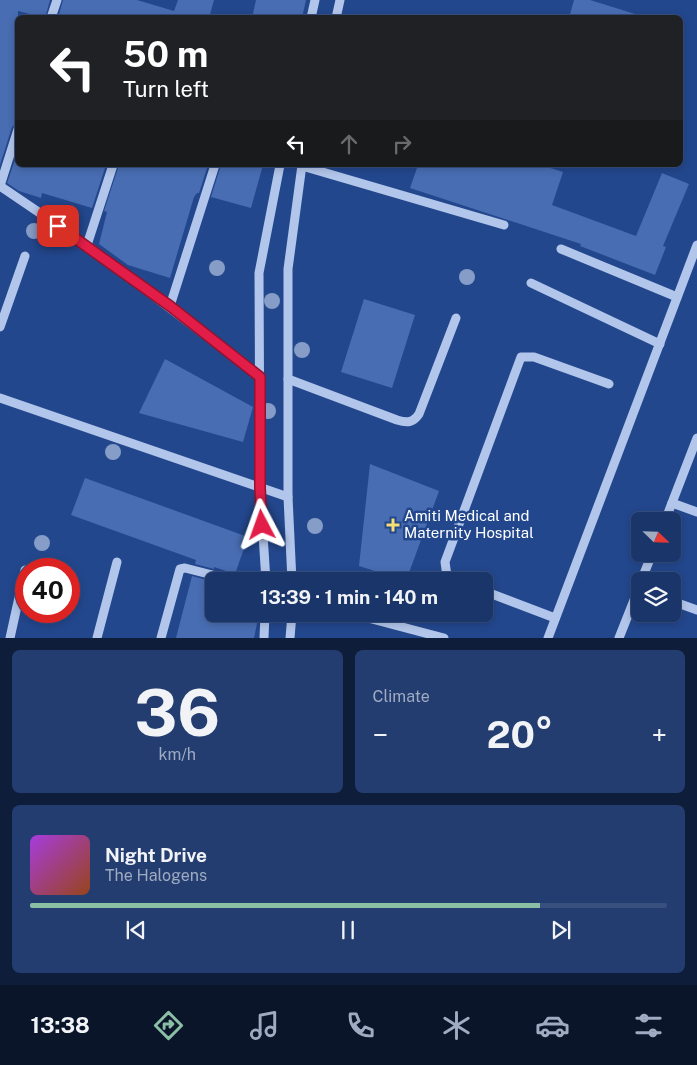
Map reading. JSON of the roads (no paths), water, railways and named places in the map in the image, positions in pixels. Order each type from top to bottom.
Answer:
[{"type":"street","points":[[52,15],[56,0]]},
{"type":"street","points":[[312,15],[315,0]]},
{"type":"street","points":[[337,15],[340,0]]},
{"type":"street","points":[[15,138],[0,186],[87,245],[170,306],[260,377]]},
{"type":"street","points":[[87,245],[112,167]]},
{"type":"street","points":[[170,306],[214,167]]},
{"type":"street","points":[[265,572],[260,488],[258,273],[280,167]]},
{"type":"street","points":[[292,572],[288,497],[288,269],[302,167]]},
{"type":"street","points":[[309,167],[504,226]]},
{"type":"street","points":[[548,638],[697,245]]},
{"type":"street","points":[[561,249],[677,298]]},
{"type":"street","points":[[0,327],[25,256]]},
{"type":"street","points":[[687,272],[697,276]]},
{"type":"street","points":[[531,283],[660,344]]},
{"type":"street","points":[[288,379],[397,420],[408,423],[414,421],[419,414],[456,318]]},
{"type":"street","points":[[446,572],[445,562],[521,357],[534,356],[609,384]]},
{"type":"street","points":[[0,398],[288,497]]},
{"type":"street","points":[[668,512],[697,438]]},
{"type":"street","points":[[672,503],[697,512]]},
{"type":"street","points":[[97,638],[118,562]]},
{"type":"street","points":[[161,638],[180,569],[185,568],[205,573]]},
{"type":"street","points":[[493,594],[556,618]]},
{"type":"street","points":[[681,604],[697,610]]},
{"type":"street","points":[[620,638],[631,609]]},
{"type":"street","points":[[10,638],[15,615]]},
{"type":"street","points":[[264,638],[265,622]]},
{"type":"street","points":[[290,638],[291,622]]},
{"type":"street","points":[[383,622],[444,638]]},
{"type":"place","name":"Amiti Medical and Maternity Hospital","points":[[393,525]]}]
